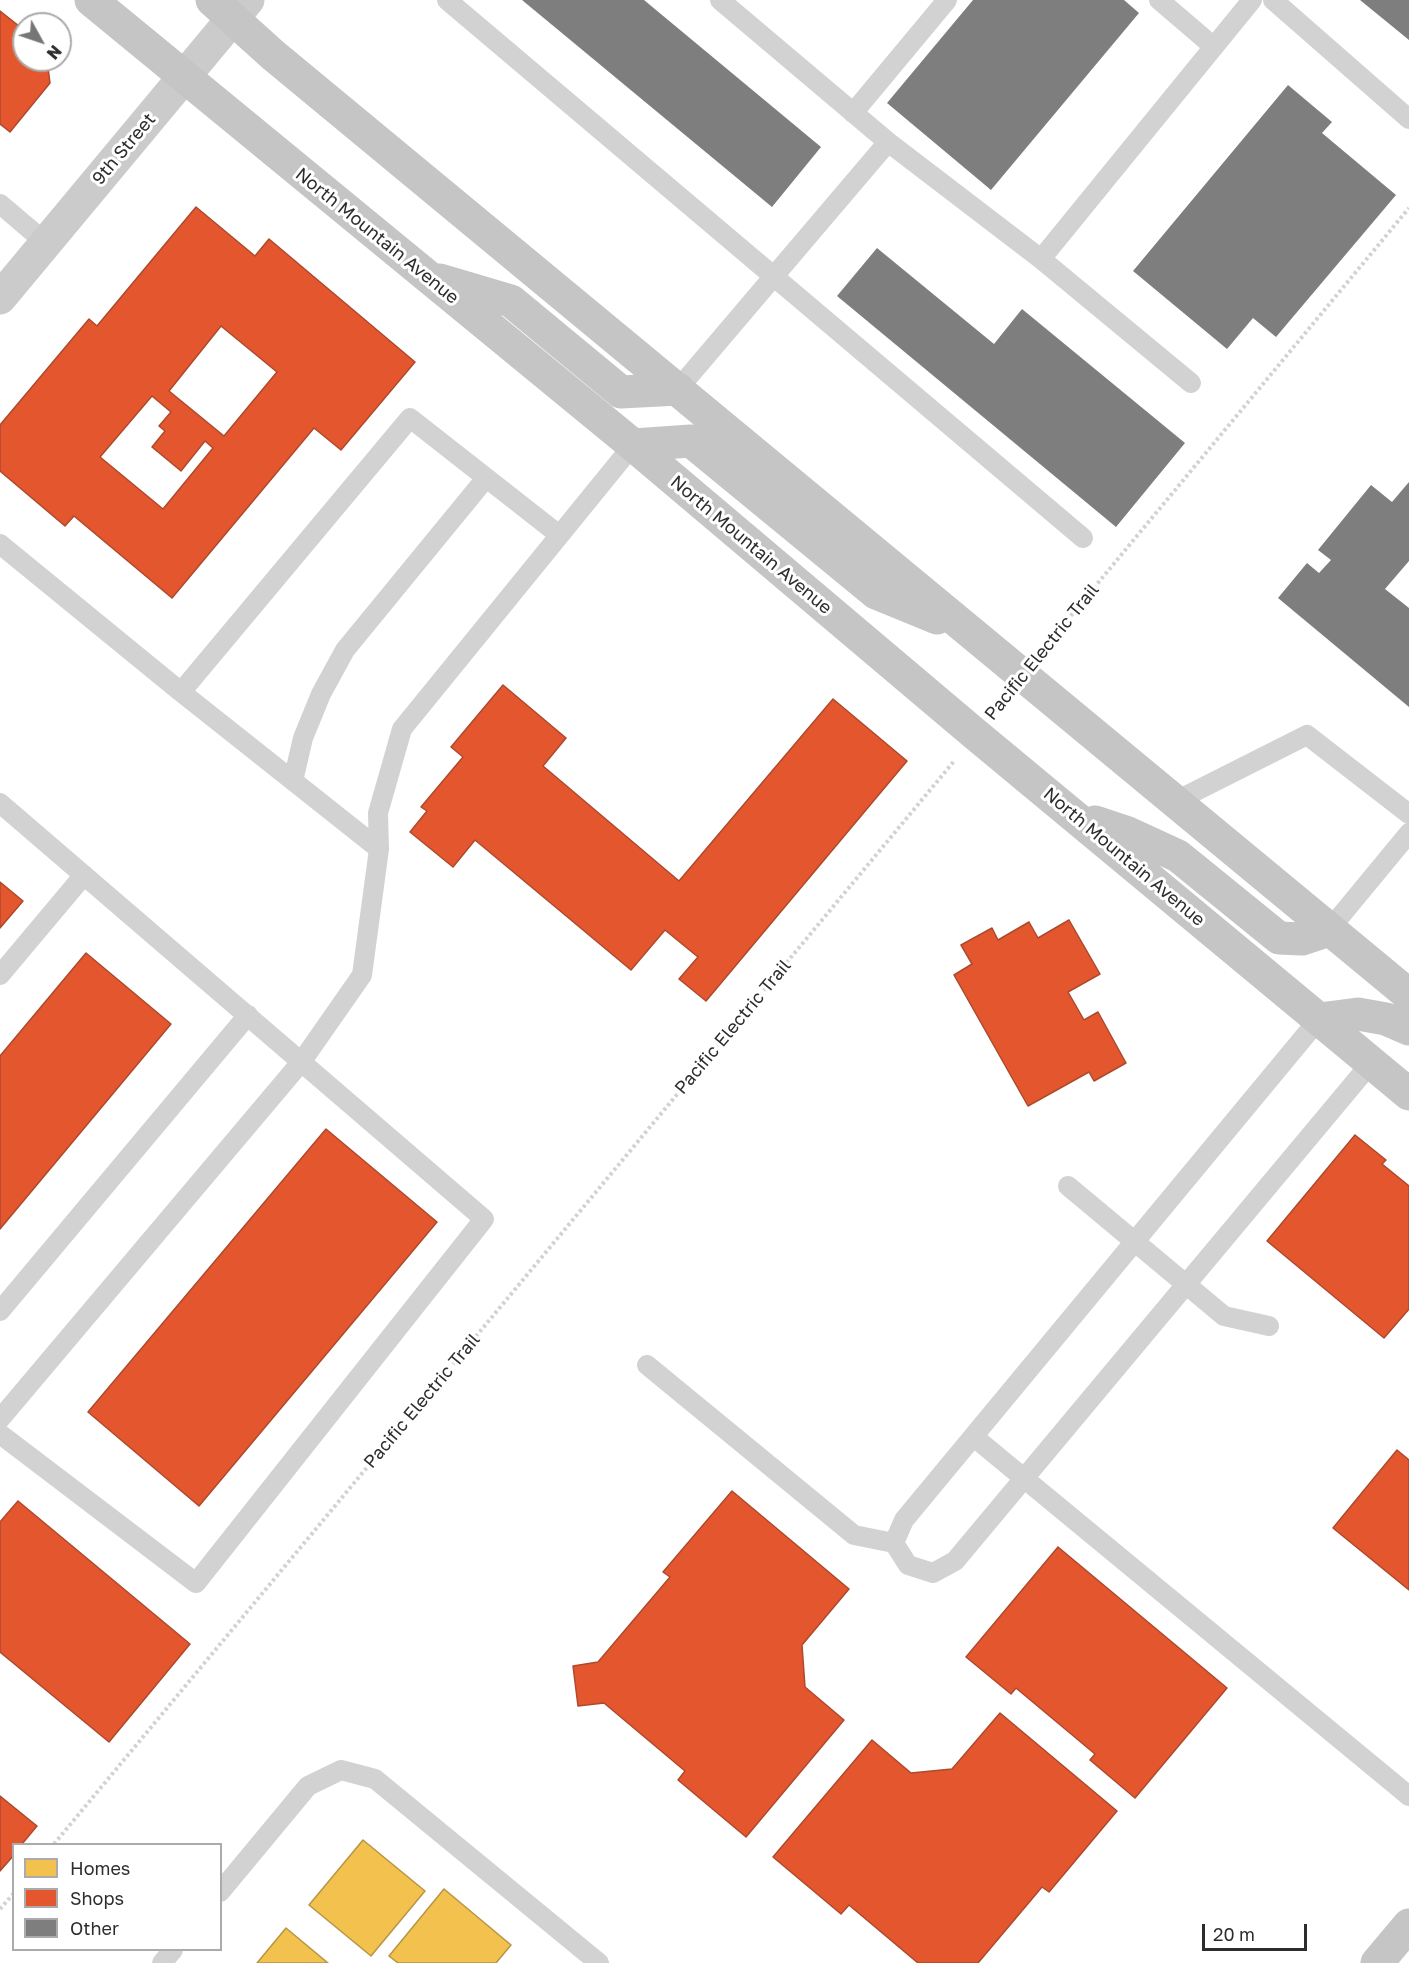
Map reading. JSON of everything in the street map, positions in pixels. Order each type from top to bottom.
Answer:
[{"type":"main road","name":"North Mountain Avenue","points":[[91,0],[183,78],[633,445],[975,734],[1409,1094]]},
{"type":"main road","points":[[231,6],[678,389],[1409,995]]},
{"type":"main road","points":[[427,277],[511,301],[621,392],[678,389]]},
{"type":"main road","points":[[633,445],[691,441],[876,593],[966,629]]},
{"type":"main road","points":[[1075,816],[1128,833],[1178,856],[1279,938],[1302,939],[1329,930]]},
{"type":"main road","points":[[1319,1019],[1358,1014],[1386,1019],[1409,1029]]},
{"type":"main road","points":[[1377,1963],[1409,1925]]},
{"type":"street","name":"9th Street","points":[[0,298],[183,78],[231,6]]},
{"type":"lane","points":[[447,0],[1083,538]]},
{"type":"lane","points":[[720,0],[888,142],[1041,259],[1191,382]]},
{"type":"lane","points":[[853,113],[947,0]]},
{"type":"lane","points":[[1159,0],[1214,47]]},
{"type":"lane","points":[[1041,259],[1252,0]]},
{"type":"lane","points":[[1273,0],[1409,120]]},
{"type":"lane","points":[[678,389],[888,142]]},
{"type":"lane","points":[[0,204],[46,243]]},
{"type":"lane","points":[[181,692],[410,418],[558,534]]},
{"type":"lane","points":[[0,1419],[302,1061],[362,975],[379,849],[378,813],[402,729],[558,534],[633,445]]},
{"type":"lane","points":[[293,781],[303,738],[321,694],[345,650],[486,478]]},
{"type":"lane","points":[[0,544],[181,692],[379,849]]},
{"type":"lane","points":[[1174,802],[1307,735],[1409,814]]},
{"type":"lane","points":[[0,802],[484,1219],[196,1583],[0,1434]]},
{"type":"lane","points":[[1329,930],[1409,833]]},
{"type":"lane","points":[[0,975],[84,875]]},
{"type":"lane","points":[[0,1311],[249,1015]]},
{"type":"lane","points":[[894,1543],[904,1520],[1319,1019]]},
{"type":"lane","points":[[647,1365],[854,1535],[894,1543],[908,1565],[933,1573],[955,1561],[1371,1063]]},
{"type":"lane","points":[[1068,1186],[1224,1316],[1269,1326]]},
{"type":"lane","points":[[974,1437],[1409,1796]]},
{"type":"lane","points":[[222,1890],[308,1786],[341,1770],[375,1779],[599,1963]]},
{"type":"lane","points":[[162,1963],[172,1951]]},
{"type":"path","name":"Pacific Electric Trail","points":[[1022,676],[1409,208]]},
{"type":"path","name":"Pacific Electric Trail","points":[[56,1843],[975,734]]},
{"type":"path","points":[[0,1909],[12,1895]]},
{"type":"building: Homes","points":[[363,1840],[425,1891],[371,1956],[309,1905]]},
{"type":"building: Homes","points":[[444,1889],[511,1945],[496,1963],[398,1963],[389,1956]]},
{"type":"building: Homes","points":[[286,1928],[328,1963],[257,1963]]},
{"type":"building: Shops","points":[[0,11],[12,20],[12,72],[49,72],[50,83],[10,132],[0,124]]},
{"type":"building: Shops","points":[[196,207],[255,256],[269,239],[415,362],[341,450],[314,428],[172,598],[74,516],[65,526],[0,471],[0,425],[89,319],[97,326]],"holes":[[[221,326],[277,372],[224,436],[169,391]],[[152,396],[171,412],[159,426],[165,431],[152,447],[181,471],[205,441],[213,448],[163,509],[100,457]]]},
{"type":"building: Shops","points":[[503,685],[566,738],[543,766],[679,881],[833,699],[907,761],[706,1001],[679,979],[698,957],[665,930],[631,970],[475,840],[453,867],[410,832],[427,811],[421,807],[463,757],[451,747]]},
{"type":"building: Shops","points":[[0,882],[23,901],[0,928]]},
{"type":"building: Shops","points":[[1069,920],[1100,974],[1068,992],[1084,1020],[1098,1012],[1126,1063],[1094,1081],[1089,1072],[1028,1106],[954,975],[972,964],[961,945],[992,928],[998,940],[1029,922],[1038,938]]},
{"type":"building: Shops","points":[[86,953],[171,1024],[0,1229],[0,1056]]},
{"type":"building: Shops","points":[[326,1129],[437,1222],[199,1506],[88,1412]]},
{"type":"building: Shops","points":[[1355,1135],[1386,1160],[1382,1164],[1409,1186],[1409,1309],[1384,1338],[1267,1241]]},
{"type":"building: Shops","points":[[1397,1450],[1409,1460],[1409,1590],[1333,1528]]},
{"type":"building: Shops","points":[[732,1491],[849,1589],[802,1645],[805,1687],[844,1720],[746,1837],[678,1780],[685,1771],[604,1703],[578,1706],[573,1666],[598,1662],[670,1577],[663,1572]]},
{"type":"building: Shops","points":[[18,1501],[190,1644],[109,1742],[0,1652],[0,1522]]},
{"type":"building: Shops","points":[[1058,1547],[1227,1688],[1135,1798],[1090,1760],[1095,1754],[1016,1688],[1011,1694],[966,1657]]},
{"type":"building: Shops","points":[[1000,1713],[1117,1811],[1049,1892],[1042,1887],[978,1963],[918,1963],[849,1905],[841,1914],[773,1857],[872,1740],[911,1773],[952,1769]]},
{"type":"building: Shops","points":[[0,1796],[37,1826],[23,1843],[12,1843],[12,1857],[0,1871]]},
{"type":"building: Other","points":[[522,0],[644,0],[821,147],[772,207]]},
{"type":"building: Other","points":[[973,0],[1124,0],[1139,13],[991,190],[887,103]]},
{"type":"building: Other","points":[[1360,0],[1409,0],[1409,40]]},
{"type":"building: Other","points":[[1288,85],[1332,122],[1322,133],[1396,195],[1276,337],[1253,318],[1227,349],[1133,271]]},
{"type":"building: Other","points":[[877,248],[994,344],[1022,309],[1185,443],[1116,527],[837,296]]},
{"type":"building: Other","points":[[1409,482],[1409,561],[1385,589],[1409,608],[1409,707],[1278,598],[1307,563],[1319,573],[1331,560],[1318,550],[1371,485],[1392,502]]}]
